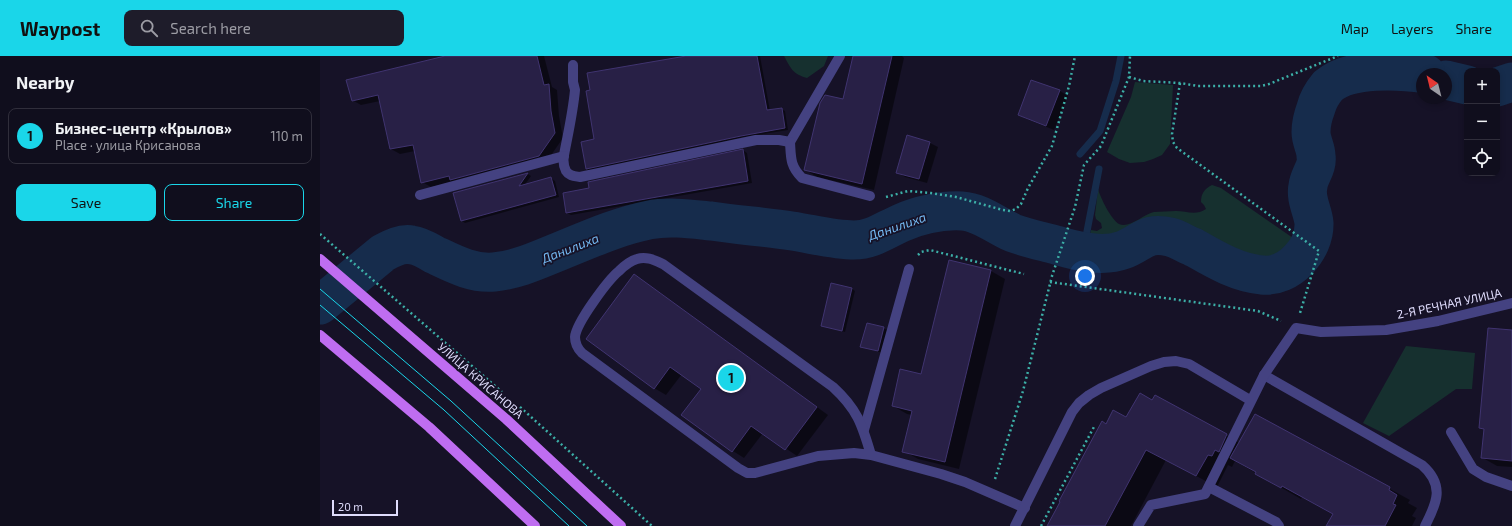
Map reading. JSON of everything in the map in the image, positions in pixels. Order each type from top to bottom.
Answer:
[{"type":"main road","name":"УЛИЦА КРИСАНОВА","points":[[320,259],[506,418],[620,525]]},
{"type":"main road","points":[[320,335],[429,427],[535,526]]},
{"type":"street","points":[[840,56],[790,142],[792,165],[795,171],[802,178],[870,196]]},
{"type":"street","points":[[573,65],[575,94],[567,146],[564,156],[564,165],[567,172],[572,176],[580,177],[756,140],[779,140],[790,142]]},
{"type":"street","points":[[420,195],[564,156]]},
{"type":"street","points":[[871,455],[864,430],[854,410],[846,398],[833,386],[663,264],[654,260],[646,257],[636,259],[619,270],[577,329],[575,337],[576,342],[582,353],[738,468],[747,473],[759,473],[802,460],[836,454],[854,453],[871,455],[941,474],[1024,508]]},
{"type":"street","points":[[864,430],[910,269]]},
{"type":"street","name":"2-Я РЕЧНАЯ УЛИЦА","points":[[1296,328],[1321,332],[1386,330],[1438,321],[1512,303]]},
{"type":"street","points":[[1138,526],[1151,505],[1205,494],[1250,400],[1264,375],[1296,328]]},
{"type":"street","points":[[1015,526],[1072,412],[1079,403],[1101,388],[1151,366],[1164,362],[1176,361],[1189,364],[1250,400]]},
{"type":"street","points":[[1264,375],[1422,465],[1428,470],[1435,484],[1436,496],[1435,507],[1424,526]]},
{"type":"street","points":[[1451,432],[1473,469],[1486,477],[1512,486]]},
{"type":"street","points":[[1209,487],[1276,522],[1279,526]]},
{"type":"path","points":[[870,196],[883,198],[908,191],[956,197],[1003,210],[1010,211],[1016,209],[1021,204],[1028,188],[1052,146],[1069,86],[1075,56]]},
{"type":"path","points":[[990,493],[1004,454],[1023,391],[1050,282],[1075,207],[1084,165],[1101,146],[1129,77],[1130,56]]},
{"type":"path","points":[[1129,77],[1142,81],[1180,83],[1198,86],[1261,86],[1338,56]]},
{"type":"path","points":[[1050,282],[1258,311],[1296,328],[1319,251],[1177,148],[1173,142],[1172,134],[1180,83]]},
{"type":"path","points":[[910,269],[912,263],[921,252],[930,250],[1024,274]]},
{"type":"path","points":[[1041,526],[1095,425]]},
{"type":"path","points":[[633,507],[652,526]]},
{"type":"green space","points":[[784,56],[828,56],[824,66],[807,78],[798,75]]},
{"type":"green space","points":[[1135,82],[1173,85],[1170,144],[1162,155],[1144,162],[1130,163],[1107,152],[1131,97]]},
{"type":"green space","points":[[1212,185],[1221,188],[1303,245],[1303,248],[1290,261],[1277,268],[1263,271],[1235,265],[1180,237],[1168,233],[1147,235],[1108,250],[1099,251],[1090,248],[1089,238],[1091,230],[1097,231],[1102,228],[1101,223],[1096,219],[1095,215],[1098,189],[1104,203],[1116,221],[1119,224],[1127,225],[1154,212],[1176,211],[1195,213],[1202,211],[1206,209],[1201,202],[1202,194]]},
{"type":"green space","points":[[1406,346],[1475,353],[1472,389],[1456,389],[1389,436],[1363,423]]},
{"type":"building","points":[[445,56],[537,56],[544,85],[549,84],[551,111],[555,133],[539,156],[450,180],[449,176],[421,183],[413,145],[390,149],[378,95],[352,101],[346,80]]},
{"type":"building","points":[[686,56],[757,56],[767,110],[782,108],[785,128],[586,169],[581,142],[594,139],[586,91],[590,90],[587,73]]},
{"type":"building","points":[[853,56],[892,56],[862,184],[804,170],[820,103],[825,95],[843,99]]},
{"type":"building","points":[[1031,80],[1060,90],[1046,126],[1018,115]]},
{"type":"building","points":[[907,135],[930,142],[919,179],[896,173]]},
{"type":"building","points":[[743,149],[748,181],[566,213],[563,193],[589,188],[588,182]]},
{"type":"building","points":[[528,173],[519,186],[551,177],[556,195],[461,221],[453,193]]},
{"type":"building","points":[[949,260],[991,270],[945,462],[902,452],[912,411],[892,406],[900,369],[921,374]]},
{"type":"building","points":[[634,274],[817,407],[785,450],[751,426],[732,452],[681,415],[701,389],[670,367],[654,389],[586,339]]},
{"type":"building","points":[[831,283],[852,288],[842,331],[821,326]]},
{"type":"building","points":[[867,323],[884,327],[878,351],[860,347]]},
{"type":"building","points":[[1488,328],[1512,330],[1512,461],[1481,458],[1484,429],[1479,428]]},
{"type":"building","points":[[1140,393],[1152,400],[1155,395],[1227,434],[1219,452],[1215,450],[1212,456],[1208,455],[1196,476],[1146,450],[1105,526],[1047,526],[1102,421],[1106,424],[1113,410],[1126,417]]},
{"type":"building","points":[[1255,414],[1390,487],[1389,490],[1397,495],[1393,504],[1396,505],[1385,526],[1326,526],[1333,514],[1282,486],[1281,488],[1255,474],[1256,472],[1230,458]]},
{"type":"waterway","points":[[1080,154],[1100,131],[1116,81],[1121,56]]},
{"type":"waterway","name":"Данилиха","points":[[320,305],[383,253],[401,245],[418,246],[464,268],[494,272],[529,264],[623,227],[649,220],[664,218],[711,221],[792,231],[839,239],[861,240],[923,215],[947,211],[962,211],[975,214],[1018,235],[1091,253],[1119,251],[1150,237],[1170,237],[1193,247],[1217,261],[1235,268],[1253,274],[1272,275],[1291,267],[1298,260],[1305,252],[1313,233],[1314,223],[1307,191],[1315,168],[1316,160],[1311,135],[1311,126],[1318,102],[1326,88],[1337,80],[1362,73],[1389,71],[1416,73]]},
{"type":"waterway","name":"Данилиха","points":[[1452,81],[1464,84]]},
{"type":"waterway","name":"Данилиха","points":[[1500,86],[1512,82]]},
{"type":"waterway","points":[[1083,252],[1099,169]]},
{"type":"tram line","points":[[320,289],[451,401],[587,526]]},
{"type":"tram line","points":[[320,305],[444,410],[569,526]]},
{"type":"place","name":"Бизнес-центр «Крылов»","points":[[731,378]]}]
